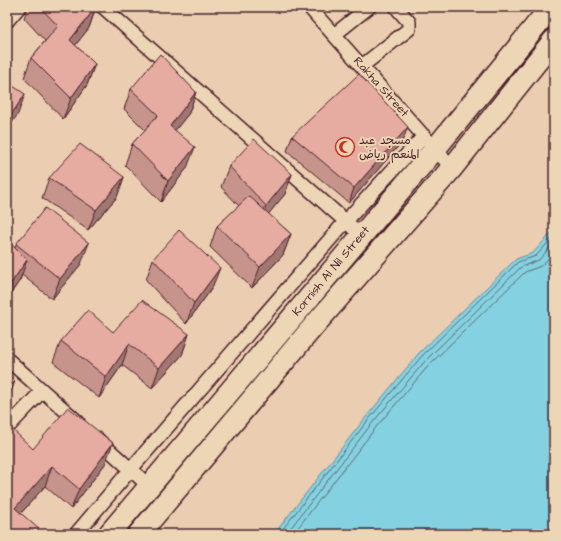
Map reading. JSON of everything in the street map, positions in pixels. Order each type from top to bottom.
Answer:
[{"type":"highway","name":"Kornish Al Nil Street","points":[[109,534],[362,235],[430,142],[551,7]]},
{"type":"highway","name":"Kornish Al Nil Street","points":[[139,534],[312,328],[452,168],[554,40]]},
{"type":"highway","points":[[296,314],[312,328]]},
{"type":"street","points":[[7,21],[19,7]]},
{"type":"street","points":[[103,7],[345,222],[362,235]]},
{"type":"street","name":"Rakha Street","points":[[309,7],[452,168]]},
{"type":"street","points":[[334,34],[369,7]]},
{"type":"street","points":[[362,66],[409,29],[409,22],[396,7]]},
{"type":"street","points":[[76,534],[130,469],[345,222],[430,142]]},
{"type":"street","points":[[7,359],[149,486]]},
{"type":"street","points":[[7,428],[42,391]]},
{"type":"water","points":[[554,230],[554,534],[274,534],[366,417],[419,353],[516,259],[533,253]]},
{"type":"building","points":[[40,7],[96,7],[70,40],[95,64],[71,98],[31,58],[58,26]]},
{"type":"building","points":[[160,54],[196,92],[170,126],[195,147],[168,181],[132,144],[158,115],[131,89]]},
{"type":"building","name":"مسجد عبد المنعم رياض","points":[[359,74],[408,127],[354,188],[292,136]]},
{"type":"building","points":[[7,82],[25,94],[7,121]]},
{"type":"building","points":[[254,139],[292,174],[266,206],[229,166]]},
{"type":"building","points":[[80,144],[124,177],[96,210],[49,178]]},
{"type":"building","points":[[249,196],[291,234],[260,267],[217,226]]},
{"type":"building","points":[[45,208],[89,243],[60,279],[16,244]]},
{"type":"building","points":[[179,230],[220,268],[194,303],[153,259]]},
{"type":"building","points":[[7,240],[27,260],[7,289]]},
{"type":"building","points":[[142,300],[189,334],[159,368],[129,344],[106,377],[61,341],[88,310],[113,332]]},
{"type":"building","points":[[7,374],[15,381],[7,391]]},
{"type":"building","points":[[68,407],[113,443],[79,489],[52,466],[15,508],[41,531],[38,534],[7,534],[7,428],[9,426],[33,449]]},
{"type":"place","name":"مسجد عبد المنعم رياض","points":[[345,147]]}]
